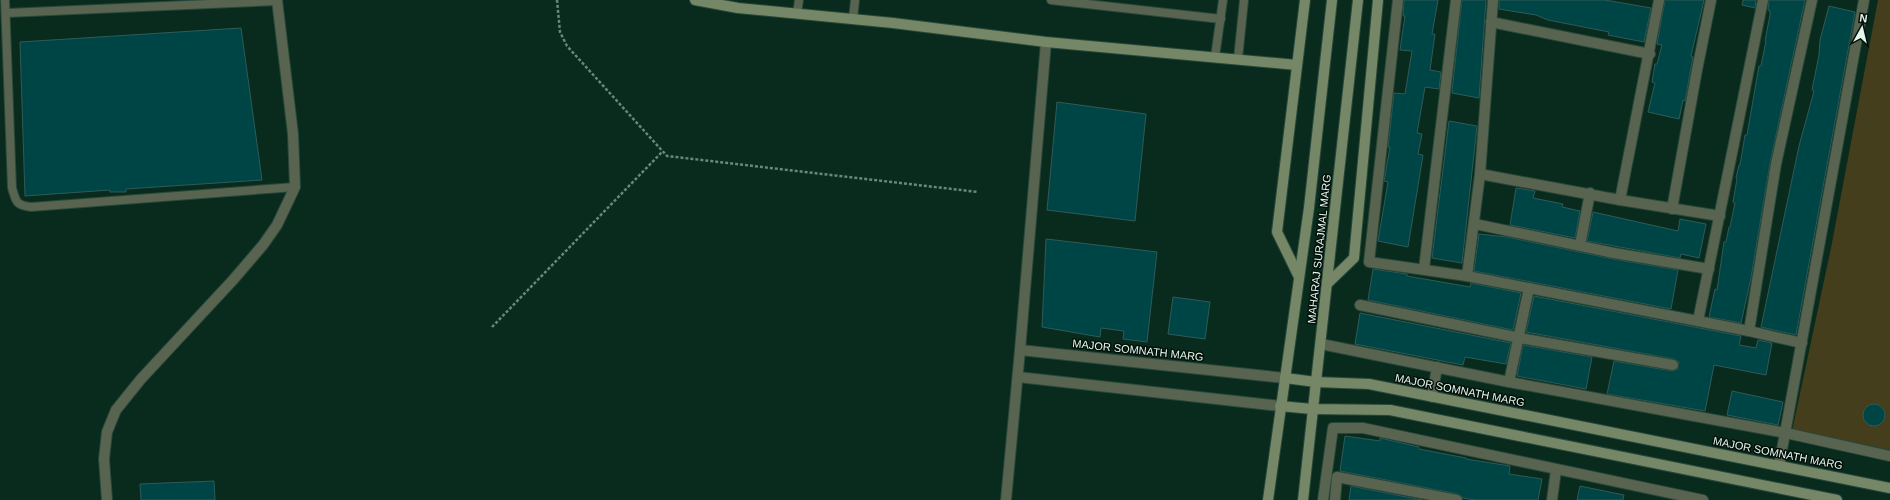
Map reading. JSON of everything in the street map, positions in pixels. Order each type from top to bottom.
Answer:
[{"type":"main road","points":[[695,0],[738,8],[853,19],[1046,42],[1297,65]]},
{"type":"main road","name":"MAHARAJ SURAJMAL MARG","points":[[1299,277],[1277,232],[1305,0]]},
{"type":"main road","name":"MAHARAJ SURAJMAL MARG","points":[[1268,500],[1309,208],[1332,0]]},
{"type":"main road","name":"MAHARAJ SURAJMAL MARG","points":[[1303,500],[1358,0]]},
{"type":"main road","points":[[1327,284],[1354,258],[1378,0]]},
{"type":"main road","name":"MAJOR SOMNATH MARG","points":[[1285,378],[1316,382],[1369,384],[1890,488]]},
{"type":"main road","points":[[1280,406],[1312,409],[1390,410],[1837,500]]},
{"type":"street","points":[[108,500],[104,459],[107,432],[116,410],[141,379],[233,280],[263,245],[277,225],[294,187],[293,134],[277,0]]},
{"type":"street","points":[[1398,0],[1370,262],[1467,276],[1749,331],[1802,343]]},
{"type":"street","points":[[1424,269],[1456,0]]},
{"type":"street","points":[[1467,276],[1475,224],[1480,174],[1493,0]]},
{"type":"street","points":[[1620,200],[1650,54],[1659,0]]},
{"type":"street","points":[[1672,209],[1711,0]]},
{"type":"street","points":[[1698,321],[1763,0]]},
{"type":"street","points":[[1749,331],[1776,164],[1812,0]]},
{"type":"street","points":[[1779,466],[1864,0]]},
{"type":"street","points":[[1491,22],[1650,54]]},
{"type":"street","points":[[1006,500],[1018,377],[1046,42]]},
{"type":"street","points":[[1480,174],[1590,193],[1620,200],[1720,216]]},
{"type":"street","points":[[1580,245],[1590,193]]},
{"type":"street","points":[[1475,224],[1709,269]]},
{"type":"street","points":[[1509,382],[1520,338],[1529,288]]},
{"type":"street","points":[[1360,305],[1520,338],[1673,365]]},
{"type":"street","points":[[1320,344],[1509,382],[1786,433],[1890,456]]},
{"type":"street","name":"MAJOR SOMNATH MARG","points":[[1020,350],[1285,378]]},
{"type":"street","points":[[1432,397],[1437,367]]},
{"type":"street","points":[[1018,377],[1280,406]]},
{"type":"street","points":[[1323,500],[1333,428],[1363,428],[1703,500]]},
{"type":"street","points":[[1552,500],[1556,470]]},
{"type":"street","points":[[1335,500],[1337,476],[1457,500]]},
{"type":"lane","points":[[6,0],[12,188],[15,200],[20,205],[31,207],[294,187]]},
{"type":"lane","points":[[7,14],[277,0]]},
{"type":"lane","points":[[797,14],[799,0]]},
{"type":"lane","points":[[853,19],[855,0]]},
{"type":"lane","points":[[1051,0],[1221,19]]},
{"type":"lane","points":[[1215,57],[1223,0]]},
{"type":"lane","points":[[1238,59],[1244,0]]},
{"type":"path","points":[[557,0],[560,32],[567,46],[666,156],[978,192]]},
{"type":"path","points":[[492,328],[662,152]]},
{"type":"shaded area","points":[[1878,0],[1890,0],[1890,450],[1792,431],[1831,248]]},
{"type":"building","points":[[1404,0],[1438,0],[1432,34],[1435,34],[1430,70],[1441,72],[1439,89],[1425,87],[1417,133],[1422,134],[1418,154],[1423,155],[1408,247],[1378,241],[1388,182],[1384,181],[1390,147],[1388,147],[1394,93],[1405,94],[1412,51],[1400,50],[1405,16],[1403,16]]},
{"type":"building","points":[[1462,0],[1486,0],[1479,98],[1452,93]]},
{"type":"building","points":[[1499,0],[1605,0],[1651,8],[1644,42],[1608,35],[1609,32],[1548,20],[1536,15],[1499,9]]},
{"type":"building","points":[[1665,0],[1704,0],[1691,56],[1693,57],[1685,101],[1683,100],[1679,119],[1648,112],[1655,83],[1652,82],[1655,64],[1657,64],[1662,45],[1657,44]]},
{"type":"building","points":[[1743,0],[1756,0],[1755,8],[1742,5]]},
{"type":"building","points":[[1769,0],[1805,0],[1770,163],[1751,278],[1741,323],[1709,317],[1715,289],[1717,290],[1724,242],[1726,242],[1735,203],[1733,202],[1736,178],[1740,165],[1745,135],[1747,135],[1759,66],[1761,66],[1766,41],[1770,15],[1770,11],[1768,10]]},
{"type":"building","points":[[1829,6],[1855,12],[1796,335],[1761,327],[1799,146],[1814,91],[1812,90],[1819,55],[1820,40]]},
{"type":"building","points":[[241,28],[262,180],[126,189],[126,192],[110,192],[110,190],[25,196],[20,42]]},
{"type":"building","points":[[1057,102],[1146,114],[1135,221],[1047,210]]},
{"type":"building","points":[[1449,121],[1477,126],[1462,263],[1432,258]]},
{"type":"building","points":[[1516,188],[1535,191],[1533,198],[1563,204],[1562,207],[1580,211],[1575,238],[1510,225]]},
{"type":"building","points":[[1593,212],[1678,231],[1680,219],[1706,224],[1699,258],[1681,254],[1680,258],[1587,241]]},
{"type":"building","points":[[1479,234],[1507,237],[1613,259],[1678,270],[1671,309],[1474,271]]},
{"type":"building","points":[[1046,239],[1157,252],[1147,342],[1123,339],[1124,331],[1101,328],[1100,337],[1042,327]]},
{"type":"building","points":[[1373,269],[1407,274],[1407,276],[1470,287],[1471,283],[1521,293],[1513,330],[1368,300]]},
{"type":"building","points":[[1534,296],[1741,336],[1739,345],[1756,348],[1758,340],[1772,343],[1766,375],[1714,365],[1705,411],[1607,394],[1614,361],[1672,371],[1678,369],[1679,362],[1674,359],[1526,332]]},
{"type":"building","points":[[1173,297],[1210,302],[1205,339],[1168,334]]},
{"type":"building","points":[[1360,313],[1511,343],[1506,364],[1465,357],[1463,365],[1355,344]]},
{"type":"building","points":[[1523,345],[1592,357],[1586,389],[1517,376]]},
{"type":"building","points":[[1732,391],[1783,402],[1778,425],[1727,415]]},
{"type":"building","points":[[1874,404],[1882,407],[1885,415],[1882,423],[1874,426],[1866,423],[1863,415],[1866,407]]},
{"type":"building","points":[[1345,436],[1380,441],[1380,438],[1419,447],[1419,449],[1510,466],[1509,474],[1542,479],[1538,500],[1475,500],[1463,498],[1458,494],[1340,471]]},
{"type":"building","points":[[214,481],[215,500],[141,500],[140,484]]},
{"type":"building","points":[[1351,486],[1422,500],[1349,500]]},
{"type":"building","points":[[1580,486],[1624,495],[1623,500],[1577,500]]}]
